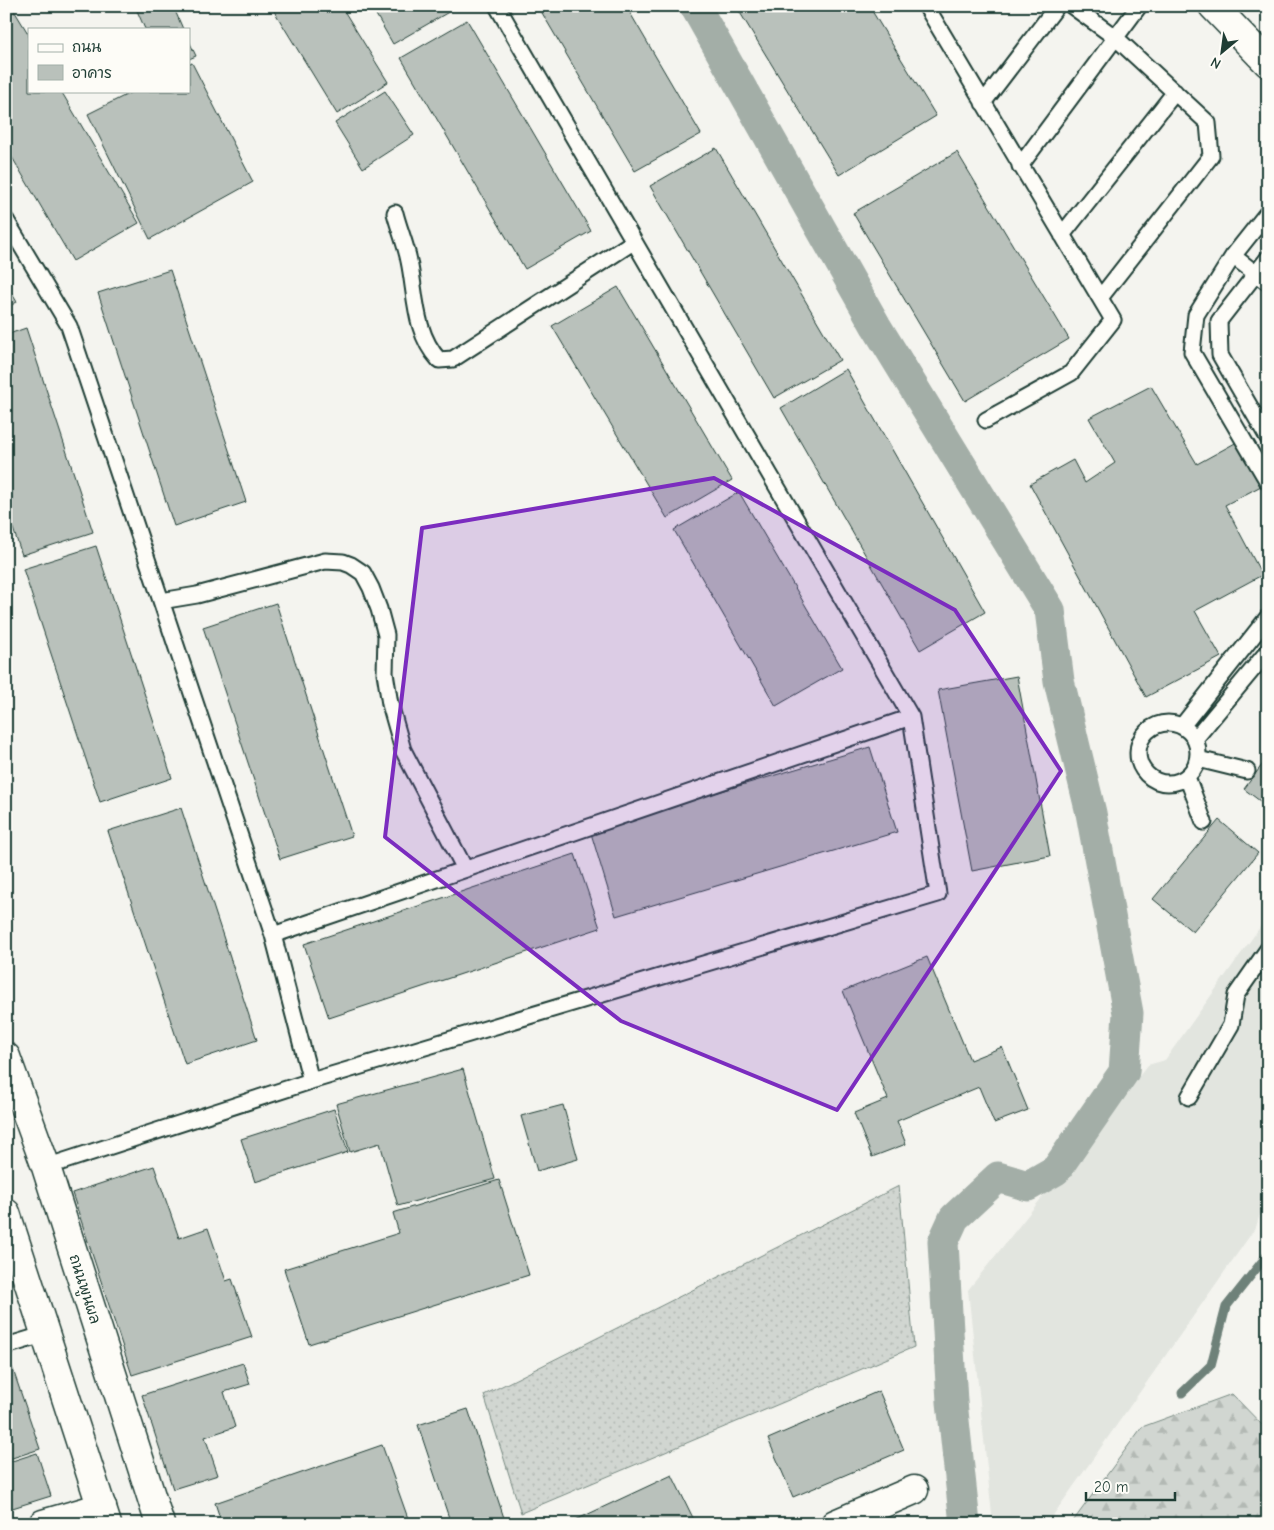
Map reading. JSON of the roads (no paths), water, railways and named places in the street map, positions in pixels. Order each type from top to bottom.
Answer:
[{"type":"main road","points":[[1213,6],[1268,63]]},
{"type":"main road","name":"ถนนพูนผล","points":[[6,1056],[46,1167],[160,1524]]},
{"type":"main road","points":[[6,1213],[104,1515],[43,1524]]},
{"type":"main road","points":[[834,1524],[914,1490]]},
{"type":"lane","points":[[46,1167],[312,1081],[938,894],[911,717],[497,6]]},
{"type":"lane","points":[[926,6],[1113,320],[1071,373],[986,420]]},
{"type":"lane","points":[[983,103],[1057,6]]},
{"type":"lane","points":[[1072,6],[1116,38],[1208,123],[1211,156],[1100,298]]},
{"type":"lane","points":[[1020,166],[1139,6]]},
{"type":"lane","points":[[1062,235],[1175,92]]},
{"type":"lane","points":[[395,212],[410,262],[420,327],[433,354],[439,360],[453,359],[633,242]]},
{"type":"lane","points":[[1268,212],[1233,256],[1196,315],[1192,352],[1268,482]]},
{"type":"lane","points":[[6,220],[69,326],[273,935],[312,1081]]},
{"type":"lane","points":[[1233,256],[1268,283]]},
{"type":"lane","points":[[1268,258],[1219,321],[1220,355],[1268,438]]},
{"type":"lane","points":[[161,601],[197,595],[325,560],[351,565],[363,573],[379,609],[386,635],[385,673],[390,704],[403,750],[465,869]]},
{"type":"lane","points":[[1182,726],[1268,617]]},
{"type":"lane","points":[[1195,739],[1268,651]]},
{"type":"lane","points":[[273,935],[911,717]]},
{"type":"lane","points":[[1171,723],[1182,726],[1195,739],[1198,759],[1194,769],[1187,777],[1168,783],[1154,780],[1145,772],[1141,765],[1138,754],[1143,736],[1150,728],[1160,724],[1171,723]]},
{"type":"lane","points":[[1198,759],[1247,771]]},
{"type":"lane","points":[[1187,777],[1204,822]]},
{"type":"lane","points":[[1189,1097],[1231,1025],[1236,996],[1268,949]]},
{"type":"lane","points":[[6,1346],[46,1334]]},
{"type":"waterway","points":[[695,6],[876,326],[1050,610],[1059,681],[1091,813],[1128,1013],[1124,1072],[1056,1170],[1028,1186],[998,1177],[954,1218],[943,1242],[952,1402],[965,1524]]},
{"type":"waterway","points":[[1182,1393],[1211,1365],[1226,1307],[1268,1254]]}]
